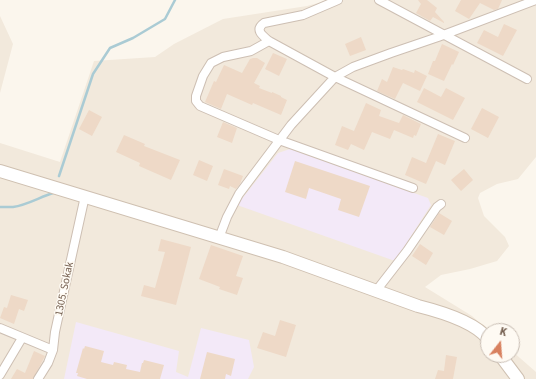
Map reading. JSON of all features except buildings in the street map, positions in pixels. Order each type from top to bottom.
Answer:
[{"type":"street","points":[[338,0],[303,15],[264,23],[259,29],[261,34],[269,41],[335,77],[465,138]]},
{"type":"street","points":[[379,0],[527,79]]},
{"type":"street","points":[[220,238],[227,217],[239,194],[291,124],[335,77],[360,65],[536,0]]},
{"type":"street","points":[[269,41],[251,51],[223,57],[211,63],[203,76],[196,96],[196,101],[200,106],[279,140],[413,188]]},
{"type":"street","points":[[0,171],[283,257],[461,320],[480,332]]},
{"type":"street","name":"1305. Sokak","points":[[38,379],[54,350],[55,332],[85,196]]},
{"type":"street","points":[[376,291],[407,251],[437,207],[441,204]]},
{"type":"street","points":[[0,328],[54,350]]},
{"type":"street","points":[[0,375],[22,338]]},
{"type":"street","points":[[506,363],[518,379]]},
{"type":"shaded area","points":[[327,0],[536,0],[536,157],[518,179],[497,184],[480,193],[478,198],[484,216],[505,237],[509,246],[497,261],[470,269],[441,275],[425,287],[472,316],[480,323],[480,363],[520,363],[520,358],[536,372],[536,379],[0,379],[0,143],[60,162],[94,61],[155,57],[174,44],[223,19],[307,6]]},
{"type":"shaded area","points":[[0,16],[13,44],[0,93]]},
{"type":"shaded area","points":[[290,149],[428,198],[431,205],[395,261],[237,205],[278,153]]},
{"type":"shaded area","points":[[76,322],[179,351],[176,372],[188,377],[201,328],[249,340],[254,367],[248,379],[64,379]]},
{"type":"waterway","points":[[59,176],[93,74],[110,48],[133,38],[165,19],[175,0]]},
{"type":"waterway","points":[[0,207],[18,206],[53,193]]}]
